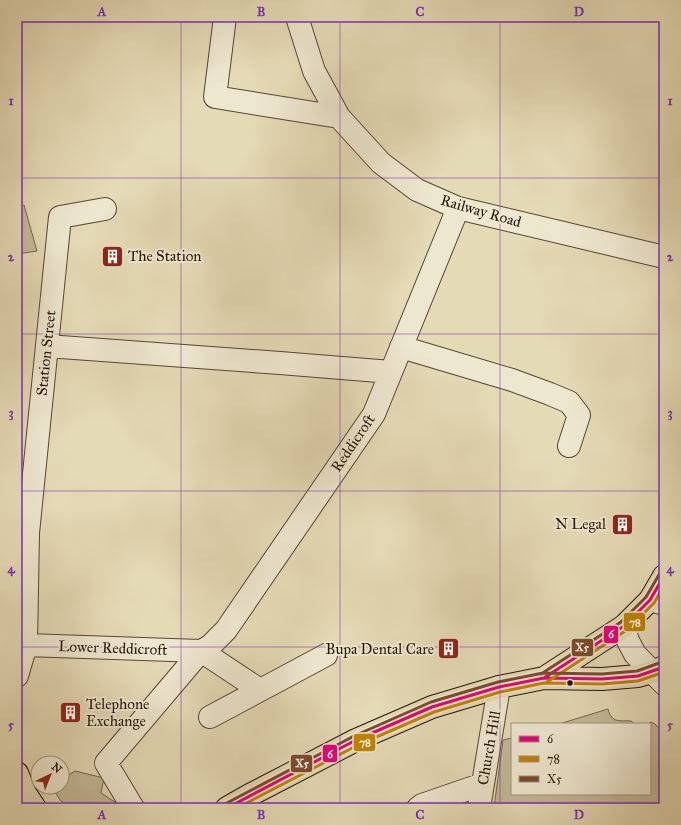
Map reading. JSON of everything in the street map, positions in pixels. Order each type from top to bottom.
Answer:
[{"type":"main road","points":[[544,678],[624,626],[657,602],[664,576]]},
{"type":"main road","points":[[227,808],[356,740],[432,707],[499,687],[544,678],[602,679],[660,674]]},
{"type":"main road","points":[[17,773],[35,808]]},
{"type":"street","points":[[225,17],[215,97],[339,117]]},
{"type":"street","name":"Railway Road","points":[[298,17],[314,71],[339,117],[381,163],[417,190],[458,208],[664,257]]},
{"type":"street","name":"Reddicroft","points":[[134,808],[106,763],[201,651],[210,646],[226,630],[374,414],[458,208]]},
{"type":"street","name":"Station Street","points":[[17,676],[26,645],[23,534],[47,346],[60,217],[105,209]]},
{"type":"street","points":[[47,346],[391,372]]},
{"type":"street","points":[[401,347],[512,380],[569,402],[579,415],[569,446]]},
{"type":"street","points":[[624,626],[628,641],[632,648],[660,674]]},
{"type":"street","name":"Lower Reddicroft","points":[[26,645],[201,651]]},
{"type":"street","points":[[201,651],[260,690]]},
{"type":"street","points":[[210,718],[326,655]]},
{"type":"street","name":"Church Hill","points":[[479,808],[499,687]]},
{"type":"street","points":[[418,808],[422,805],[483,784]]},
{"type":"shaded area","points":[[24,205],[37,251],[17,254],[17,207]]},
{"type":"shaded area","points":[[608,709],[614,719],[620,721],[631,721],[634,723],[562,723]]},
{"type":"shaded area","points":[[651,722],[655,724],[664,734],[664,808],[494,808],[503,740],[511,738],[511,795],[651,795],[651,723],[650,723]]},
{"type":"shaded area","points":[[75,771],[104,778],[101,793],[124,808],[69,808],[57,795],[70,795],[70,774]]},
{"type":"transit line","name":"X5","points":[[541,674],[621,622],[646,597],[660,573]]},
{"type":"transit line","name":"6","points":[[544,678],[624,626],[650,600],[664,576]]},
{"type":"transit line","name":"78","points":[[547,682],[627,630],[654,603],[664,586]]},
{"type":"transit line","name":"X5","points":[[225,804],[354,736],[431,702],[498,682],[543,673],[602,674],[637,671],[662,662]]},
{"type":"transit line","name":"6","points":[[227,808],[356,740],[432,707],[499,687],[544,678],[602,679],[638,676],[664,667]]},
{"type":"transit line","name":"78","points":[[237,808],[358,745],[434,712],[500,692],[544,683],[602,684],[638,681],[664,672]]},
{"type":"place","name":"The Station","points":[[112,256]]},
{"type":"place","name":"N Legal","points":[[622,524]]},
{"type":"place","name":"Bupa Dental Care","points":[[449,649]]},
{"type":"place","name":"Telephone Exchange","points":[[71,713]]}]
